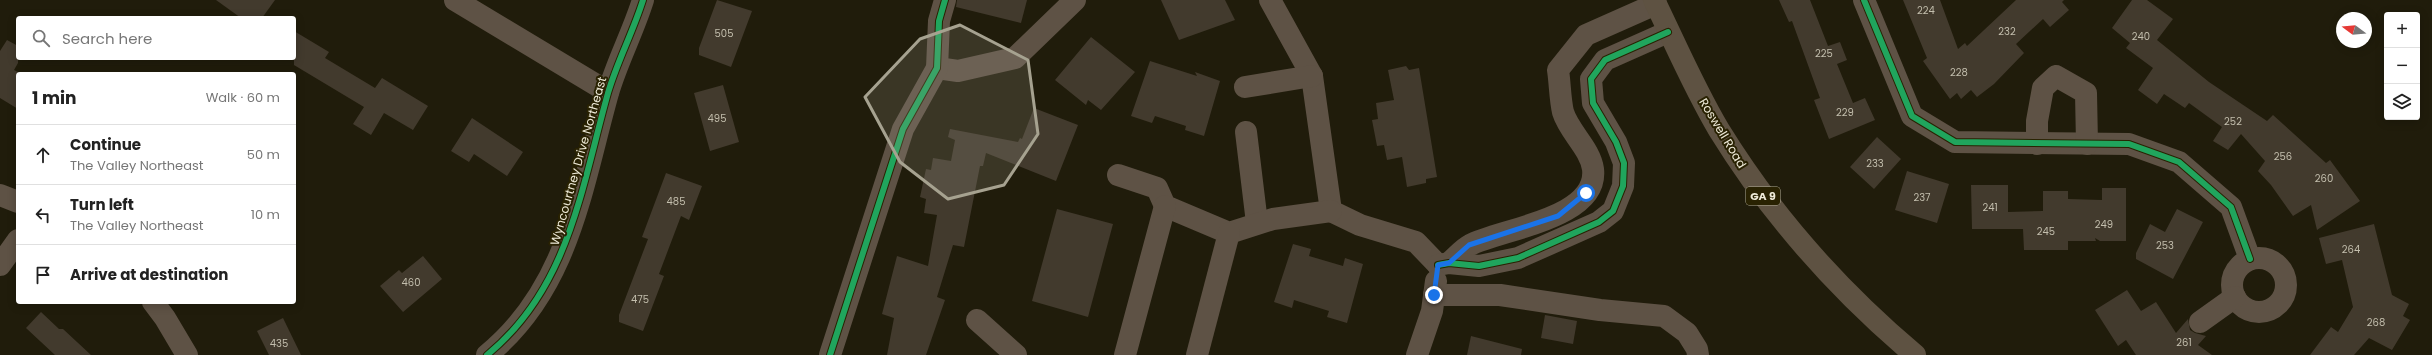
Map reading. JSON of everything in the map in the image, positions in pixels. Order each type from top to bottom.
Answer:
[{"type":"main road","name":"Roswell Road","points":[[1655,2],[1668,32],[1719,130],[1776,214],[1807,252],[1874,320],[1915,355]]},
{"type":"street","points":[[455,0],[608,92]]},
{"type":"street","name":"Wyncourtney Drive Northeast","points":[[488,355],[499,345],[535,302],[563,254],[575,220],[608,92],[643,0]]},
{"type":"street","points":[[830,355],[903,128],[937,68],[939,21],[945,0]]},
{"type":"street","points":[[937,68],[958,71],[1015,58],[1075,0]]},
{"type":"street","points":[[1270,0],[1312,76],[1331,211]]},
{"type":"street","points":[[1864,0],[1912,116],[1955,142],[2129,144],[2179,162],[2231,207],[2250,259]]},
{"type":"street","points":[[1417,355],[1432,311],[1434,295],[1444,264],[1469,245],[1558,216],[1588,192],[1592,180],[1592,168],[1588,156],[1564,112],[1558,70],[1586,35],[1655,2]]},
{"type":"street","points":[[1165,206],[1229,233],[1273,218],[1331,211],[1360,225],[1416,242],[1444,264],[1479,266],[1518,258],[1599,222],[1614,211],[1623,186],[1624,163],[1616,142],[1593,103],[1591,79],[1606,60],[1668,32]]},
{"type":"street","points":[[1245,87],[1312,76]]},
{"type":"street","points":[[2037,144],[2036,121],[2043,88],[2056,76],[2086,93],[2087,144]]},
{"type":"street","points":[[1246,132],[1257,224]]},
{"type":"street","points":[[1118,175],[1158,188],[1165,206],[1125,355]]},
{"type":"street","points":[[0,195],[16,201]]},
{"type":"street","points":[[1197,355],[1229,233]]},
{"type":"street","points":[[0,265],[16,243]]},
{"type":"street","points":[[2260,258],[2271,260],[2279,266],[2285,276],[2286,286],[2284,296],[2277,305],[2268,310],[2258,312],[2248,310],[2235,297],[2232,284],[2234,273],[2241,265],[2250,259],[2260,258]]},
{"type":"street","points":[[1434,295],[1500,295],[1600,310],[1664,316],[1687,333],[1697,348],[1698,355]]},
{"type":"street","points":[[2200,322],[2235,297]]},
{"type":"street","points":[[154,304],[165,318],[187,355]]},
{"type":"street","points":[[978,320],[1016,355]]},
{"type":"highlighted area","points":[[960,25],[1028,60],[1038,134],[1004,185],[948,199],[900,162],[865,97],[920,39]]},
{"type":"building","points":[[216,0],[275,0],[263,16],[238,16]]},
{"type":"building","points":[[717,0],[752,11],[731,67],[699,55],[699,48]]},
{"type":"building","points":[[957,0],[1027,0],[1021,23],[956,7]]},
{"type":"building","points":[[1161,0],[1225,0],[1235,20],[1179,40]]},
{"type":"building","points":[[1779,0],[1810,0],[1828,46],[1840,42],[1847,60],[1837,64],[1853,103],[1865,98],[1875,120],[1829,139],[1814,100],[1820,98],[1792,21],[1789,22]]},
{"type":"building","points":[[1903,0],[1940,0],[1958,49],[1965,43],[1967,46],[2016,0],[2064,0],[2062,2],[2069,10],[2050,27],[2043,19],[2016,44],[2024,53],[1994,84],[1977,97],[1971,90],[1961,99],[1957,93],[1950,99],[1923,61],[1927,58]]},
{"type":"building","points":[[2132,0],[2147,0],[2173,19],[2157,40],[2209,82],[2267,121],[2273,115],[2326,163],[2330,160],[2360,201],[2317,230],[2311,205],[2293,216],[2271,185],[2258,171],[2265,161],[2241,134],[2228,150],[2213,141],[2222,127],[2189,103],[2185,108],[2164,94],[2157,104],[2138,90],[2153,68],[2126,48],[2130,43],[2112,28]]},
{"type":"building","points":[[296,32],[329,52],[325,58],[375,88],[382,78],[428,106],[413,130],[384,113],[371,135],[353,124],[364,107],[294,65],[294,60],[296,60]]},
{"type":"building","points":[[1091,37],[1135,72],[1101,110],[1088,100],[1086,105],[1055,80]]},
{"type":"building","points":[[7,40],[16,45],[16,60],[18,60],[18,63],[14,70],[18,72],[16,72],[16,108],[0,98],[0,51]]},
{"type":"building","points":[[1150,61],[1197,76],[1195,72],[1220,81],[1204,136],[1185,130],[1186,126],[1155,116],[1152,123],[1131,116]]},
{"type":"building","points":[[1406,66],[1409,70],[1419,68],[1437,177],[1426,179],[1426,183],[1407,187],[1402,157],[1387,160],[1384,145],[1377,146],[1372,120],[1378,119],[1376,103],[1394,100],[1388,70]]},
{"type":"building","points":[[723,85],[739,142],[710,151],[694,93]]},
{"type":"building","points":[[1034,108],[1078,125],[1056,181],[986,153],[983,166],[980,166],[964,247],[953,245],[937,297],[945,300],[926,355],[887,355],[894,318],[882,314],[897,256],[928,266],[937,215],[924,213],[926,199],[920,197],[926,169],[931,170],[933,158],[951,161],[955,140],[948,137],[950,129],[1018,142],[1020,138],[1022,139]]},
{"type":"building","points":[[472,118],[523,152],[507,176],[474,154],[469,162],[451,151]]},
{"type":"building","points":[[1877,137],[1901,159],[1874,189],[1850,167]]},
{"type":"building","points":[[1907,171],[1949,184],[1937,223],[1895,210]]},
{"type":"building","points":[[666,173],[702,186],[689,220],[681,216],[659,274],[664,276],[643,331],[619,322],[619,315],[648,239],[642,237]]},
{"type":"building","points":[[1971,185],[2008,185],[2008,212],[2043,211],[2043,191],[2068,191],[2068,199],[2102,200],[2102,188],[2126,188],[2126,241],[2100,241],[2095,238],[2096,241],[2068,241],[2068,250],[2024,250],[2023,229],[1972,229]]},
{"type":"building","points":[[1057,209],[1113,224],[1088,317],[1032,301]]},
{"type":"building","points":[[2177,209],[2203,222],[2173,279],[2136,259],[2136,253],[2150,224],[2165,232]]},
{"type":"building","points":[[2374,224],[2392,295],[2409,304],[2403,316],[2410,320],[2392,350],[2369,338],[2354,355],[2310,355],[2331,327],[2338,332],[2353,307],[2342,260],[2326,264],[2319,238]]},
{"type":"building","points":[[1293,244],[1311,249],[1309,256],[1343,266],[1345,258],[1363,264],[1347,323],[1327,317],[1329,311],[1294,300],[1292,308],[1274,302]]},
{"type":"building","points":[[423,256],[442,279],[403,312],[380,286],[399,270],[402,273]]},
{"type":"building","points":[[2127,290],[2141,311],[2156,302],[2176,333],[2188,319],[2190,330],[2206,336],[2198,345],[2212,355],[2136,355],[2126,340],[2118,346],[2095,310]]},
{"type":"building","points":[[41,312],[59,329],[63,329],[91,355],[55,355],[26,328]]},
{"type":"building","points":[[1545,315],[1577,321],[1573,344],[1541,338]]},
{"type":"building","points":[[283,318],[301,355],[269,355],[257,331]]},
{"type":"building","points":[[1471,336],[1522,349],[1521,355],[1467,355]]},
{"type":"cycle path","points":[[487,355],[515,328],[537,299],[554,268],[568,235],[579,200],[608,93],[643,0]]},
{"type":"cycle path","points":[[830,355],[903,129],[937,68],[939,21],[945,0]]},
{"type":"cycle path","points":[[1864,0],[1912,116],[1955,142],[2129,144],[2179,162],[2231,207],[2250,259]]},
{"type":"cycle path","points":[[1438,265],[1449,263],[1479,266],[1518,258],[1599,222],[1613,211],[1623,186],[1624,163],[1616,142],[1593,103],[1591,79],[1605,60],[1668,32]]},
{"type":"route","points":[[1434,295],[1438,265],[1449,263],[1469,245],[1558,216],[1586,193]]}]
